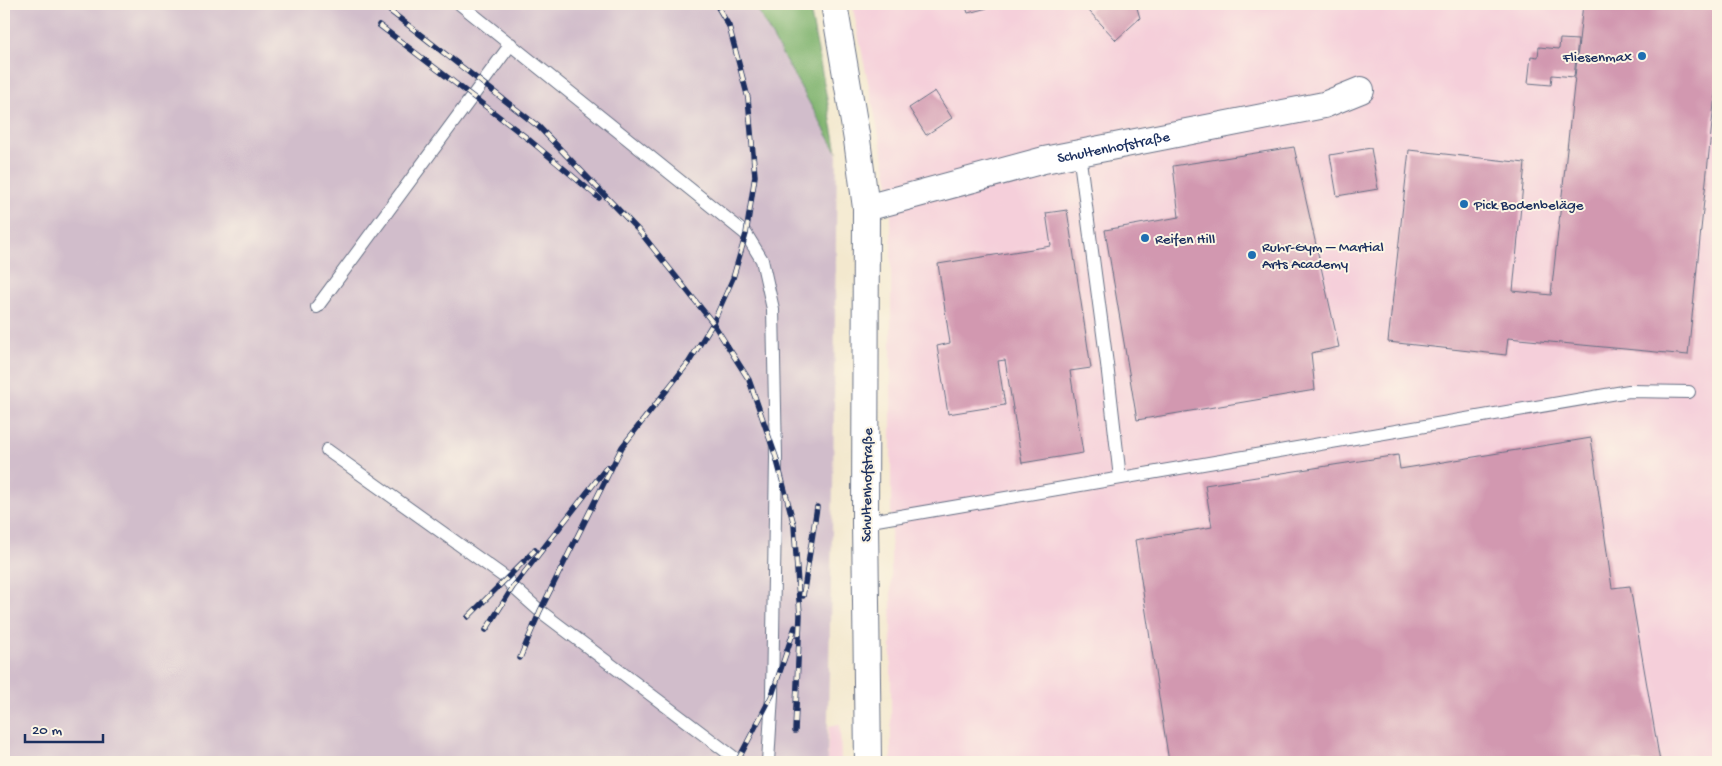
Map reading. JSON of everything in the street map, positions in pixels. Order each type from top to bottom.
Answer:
[{"type":"street","name":"Schultenhofstraße","points":[[834,4],[857,140],[866,208],[865,522],[868,762]]},
{"type":"street","name":"Schultenhofstraße","points":[[866,208],[1044,160],[1324,105],[1361,90]]},
{"type":"lane","points":[[460,4],[746,234],[762,260],[773,308],[776,457],[772,696],[768,762]]},
{"type":"lane","points":[[317,307],[511,44]]},
{"type":"lane","points":[[1080,153],[1108,364],[1120,478]]},
{"type":"lane","points":[[865,522],[1628,391],[1688,392]]},
{"type":"lane","points":[[326,450],[506,578],[513,587],[540,611],[740,762]]},
{"type":"shaded area","points":[[4,4],[754,4],[837,152],[827,762],[4,762]]},
{"type":"shaded area","points":[[852,4],[1718,4],[1718,762],[891,762],[891,194]]},
{"type":"shaded area","points":[[840,724],[841,762],[827,762],[829,726]]},
{"type":"green space","points":[[754,4],[809,4],[837,152]]},
{"type":"building","points":[[965,4],[1003,4],[968,13]]},
{"type":"building","points":[[1097,4],[1133,4],[1137,8],[1140,18],[1116,40],[1089,11]]},
{"type":"building","points":[[1583,4],[1718,4],[1718,65],[1688,355],[1508,338],[1506,355],[1388,342],[1409,150],[1525,163],[1513,291],[1551,295]]},
{"type":"building","points":[[1560,39],[1578,40],[1574,77],[1552,75],[1551,85],[1528,83],[1531,56],[1538,57],[1539,47],[1559,49]]},
{"type":"building","points":[[935,91],[952,118],[926,135],[909,108]]},
{"type":"building","name":"Ruhr-Gym – Martial Arts Academy","points":[[1294,147],[1339,347],[1311,353],[1315,390],[1137,420],[1105,230],[1179,217],[1173,166]]},
{"type":"building","points":[[1371,148],[1378,189],[1337,196],[1330,155]]},
{"type":"building","points":[[1067,210],[1091,368],[1070,371],[1083,453],[1022,463],[1005,360],[998,361],[1005,405],[948,414],[937,346],[950,343],[938,264],[1051,246],[1046,213]]},
{"type":"building","points":[[1591,438],[1612,588],[1630,586],[1660,762],[1169,762],[1135,540],[1212,527],[1205,485],[1398,455],[1400,469]]},
{"type":"railway","points":[[520,658],[540,611],[622,447],[689,362],[713,323],[733,278],[746,234],[755,176],[748,98],[729,26],[716,4]]},
{"type":"railway","points":[[390,11],[539,127],[641,233],[713,323],[749,380],[776,457],[794,525],[800,615],[795,731]]},
{"type":"railway","points":[[379,25],[527,138],[599,198]]},
{"type":"railway","points":[[486,630],[513,587],[607,467]]},
{"type":"railway","points":[[803,596],[817,507]]},
{"type":"railway","points":[[468,617],[535,550]]},
{"type":"railway","points":[[737,762],[772,695],[795,627]]},
{"type":"place","name":"Fliesenmax","points":[[1642,56]]},
{"type":"place","name":"Pick Bodenbeläge","points":[[1464,204]]},
{"type":"place","name":"Reifen Hill","points":[[1145,238]]},
{"type":"place","name":"Ruhr-Gym – Martial Arts Academy","points":[[1252,255]]}]
